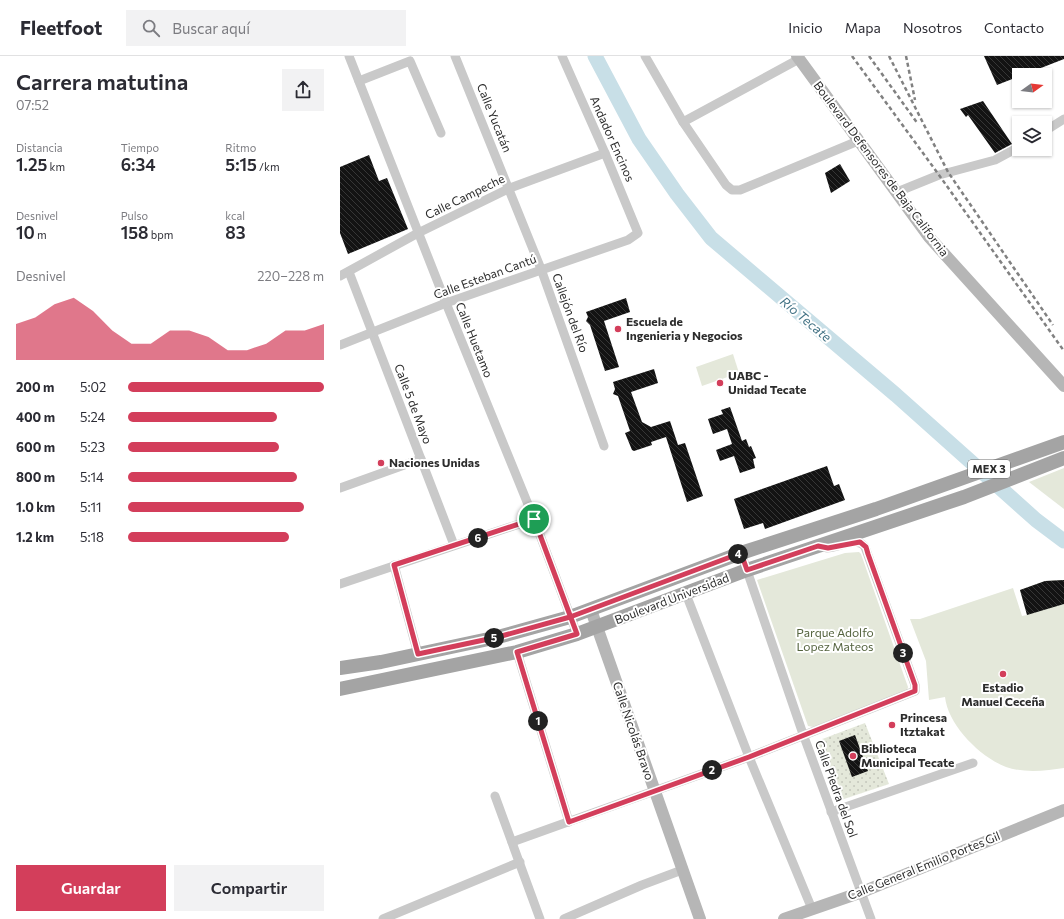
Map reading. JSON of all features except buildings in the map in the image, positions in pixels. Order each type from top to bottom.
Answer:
[{"type":"main road","name":"Boulevard Universidad","points":[[340,668],[381,662],[498,637],[570,617],[741,553],[948,484],[1064,442]]},
{"type":"main road","name":"Boulevard Universidad","points":[[347,688],[517,652],[577,634],[747,570],[964,497],[1064,458]]},
{"type":"main road","points":[[347,688],[354,676],[381,662]]},
{"type":"street","name":"Calle Huetamo","points":[[349,56],[418,233],[534,519],[577,634]]},
{"type":"street","name":"Calle Yucatán","points":[[455,56],[510,188]]},
{"type":"street","name":"Andador Encinos","points":[[562,56],[605,153],[638,233]]},
{"type":"street","points":[[645,56],[683,122],[726,184],[732,190],[740,190],[858,141]]},
{"type":"street","points":[[683,122],[798,58]]},
{"type":"street","name":"Boulevard Defensores de Baja California","points":[[798,58],[929,237],[1064,386]]},
{"type":"street","points":[[359,81],[410,61],[441,133]]},
{"type":"street","points":[[1052,127],[1064,119]]},
{"type":"street","points":[[897,192],[939,175],[995,160],[1012,151]]},
{"type":"street","name":"Calle Campeche","points":[[340,276],[418,233],[510,188],[605,153]]},
{"type":"street","name":"Callejón del Río","points":[[510,188],[541,269],[604,446]]},
{"type":"street","name":"Calle Esteban Cantú","points":[[340,345],[446,303],[628,240],[638,233]]},
{"type":"street","name":"Calle 5 de Mayo","points":[[349,272],[454,545]]},
{"type":"street","points":[[340,488],[421,459]]},
{"type":"street","points":[[340,584],[534,519]]},
{"type":"street","points":[[512,842],[749,757],[803,734],[911,694],[915,691],[915,685],[866,547],[860,542],[828,548],[818,546]]},
{"type":"street","name":"Calle Piedra del Sol","points":[[741,553],[803,734],[871,919]]},
{"type":"street","points":[[394,565],[418,654]]},
{"type":"street","points":[[686,594],[749,757],[812,909]]},
{"type":"street","name":"Calle Nicolás Bravo","points":[[591,610],[700,919]]},
{"type":"street","points":[[517,652],[569,822]]},
{"type":"street","points":[[831,812],[973,763]]},
{"type":"street","points":[[494,796],[520,862],[540,919]]},
{"type":"street","name":"Calle General Emilio Portes Gil","points":[[784,919],[862,892],[1064,810]]},
{"type":"street","points":[[383,919],[520,862]]},
{"type":"street","points":[[564,919],[642,885],[682,870]]},
{"type":"green space","points":[[733,354],[739,373],[702,386],[696,367]]},
{"type":"green space","points":[[1064,468],[1064,509],[1029,482]]},
{"type":"green space","name":"Parque Adolfo Lopez Mateos","points":[[859,552],[908,687],[907,691],[813,727],[808,726],[757,580],[845,553]]},
{"type":"green space","name":"Estadio Manuel Ceceña","points":[[1064,580],[1064,768],[1035,771],[1006,767],[986,756],[967,739],[952,718],[947,708],[945,697],[929,700],[926,661],[910,619],[920,619],[1013,588],[1022,616],[1027,615],[1020,590],[1045,581]]},
{"type":"green space","points":[[865,723],[889,784],[838,801],[817,741]]},
{"type":"waterway","name":"Río Tecate","points":[[595,56],[639,139],[677,194],[711,238],[896,395],[1036,520],[1064,541]]},
{"type":"railway","points":[[852,56],[939,175],[1064,351]]},
{"type":"railway","points":[[869,56],[918,124]]},
{"type":"railway","points":[[889,56],[948,172],[1053,325]]},
{"type":"railway","points":[[906,56],[915,100]]},
{"type":"place","name":"Escuela de Ingenieria y Negocios","points":[[618,329]]},
{"type":"place","name":"UABC - Unidad Tecate","points":[[720,383]]},
{"type":"place","name":"Naciones Unidas","points":[[381,463]]},
{"type":"place","name":"Estadio Manuel Ceceña","points":[[1003,674]]},
{"type":"place","name":"Princesa Itztakat","points":[[892,725]]},
{"type":"place","name":"Biblioteca Municipal Tecate","points":[[853,756]]},
{"type":"route","points":[[534,519],[394,565],[418,654],[498,637],[570,617],[741,553],[747,570],[818,546],[828,548],[860,542],[866,547],[915,685],[915,691],[911,694],[803,734],[749,757],[569,822],[517,652],[577,634],[570,617],[534,519]]}]
